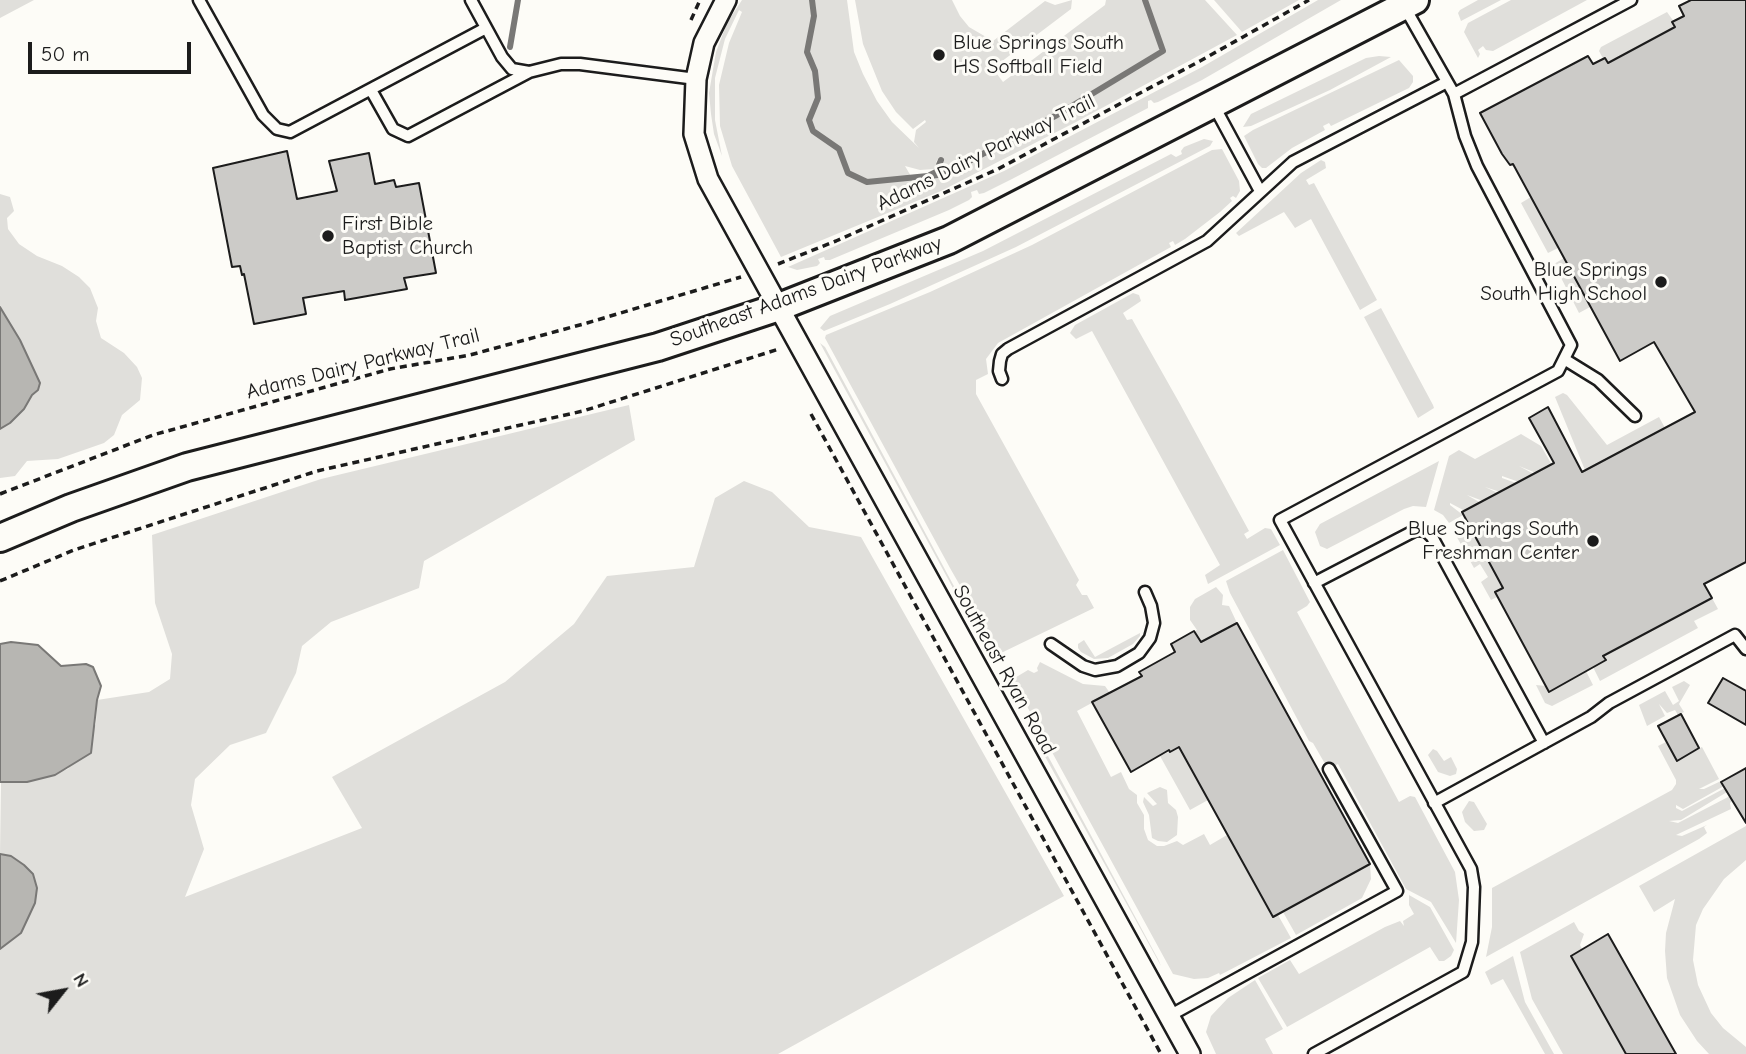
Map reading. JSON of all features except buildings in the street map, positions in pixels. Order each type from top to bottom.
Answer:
[{"type":"main road","name":"Southeast Adams Dairy Parkway","points":[[0,538],[71,508],[187,467],[658,347],[779,307],[948,240],[1410,3]]},
{"type":"street","name":"Southeast Ryan Road","points":[[726,0],[704,43],[696,79],[694,134],[708,179],[1190,1054]]},
{"type":"lane","points":[[199,0],[263,115],[280,131],[289,132],[486,28]]},
{"type":"lane","points":[[471,0],[502,57],[512,69],[529,72]]},
{"type":"lane","points":[[1454,94],[1631,0]]},
{"type":"lane","points":[[1314,1054],[1463,972],[1472,943],[1474,887],[1471,869],[1280,520],[1558,371],[1571,345],[1477,166],[1465,136],[1454,94],[1410,3]]},
{"type":"lane","points":[[371,90],[393,129],[408,136],[529,72],[561,64],[696,79]]},
{"type":"lane","points":[[1003,379],[999,370],[1000,361],[1008,349],[1207,241],[1278,174],[1304,156],[1447,82]]},
{"type":"lane","points":[[1213,103],[1260,191]]},
{"type":"lane","points":[[1564,359],[1598,380],[1635,416]]},
{"type":"lane","points":[[1314,583],[1416,530],[1426,531],[1544,743]]},
{"type":"lane","points":[[1051,643],[1072,660],[1095,670],[1117,666],[1139,653],[1150,638],[1154,623],[1145,592]]},
{"type":"lane","points":[[1434,803],[1735,635],[1746,649]]},
{"type":"lane","points":[[1169,1016],[1396,891],[1329,769]]},
{"type":"path","name":"Adams Dairy Parkway Trail","points":[[782,262],[998,169],[1308,0]]},
{"type":"path","name":"Adams Dairy Parkway Trail","points":[[0,494],[153,435],[390,369],[496,348],[739,278]]},
{"type":"path","points":[[0,580],[74,550],[317,471],[583,411],[784,348]]},
{"type":"path","points":[[809,408],[1161,1054]]},
{"type":"shaded area","points":[[0,0],[34,0],[0,18]]},
{"type":"shaded area","points":[[742,0],[847,0],[854,52],[863,74],[892,122],[919,148],[914,142],[916,130],[926,122],[925,120],[913,129],[896,112],[882,91],[863,44],[855,0],[952,0],[969,27],[993,41],[1045,1],[1055,5],[1072,0],[1071,9],[997,65],[1001,71],[997,74],[1003,82],[1105,5],[1106,0],[1144,0],[1160,50],[1063,109],[961,162],[943,170],[943,160],[940,158],[934,169],[920,170],[905,166],[915,183],[953,172],[1002,148],[1165,53],[1147,0],[1205,0],[1237,35],[941,191],[781,257],[732,166],[720,126],[719,85],[729,43],[742,12],[739,10],[725,39],[715,78],[715,120],[722,156],[714,134],[709,93],[716,52],[727,23]]},
{"type":"shaded area","points":[[1214,0],[1299,0],[1242,32]]},
{"type":"shaded area","points":[[1318,0],[1341,0],[1202,80],[1158,102],[1148,101],[1148,108],[1012,179],[984,193],[979,194],[977,190],[971,192],[972,197],[969,200],[949,210],[830,260],[825,260],[824,257],[818,259],[820,263],[817,266],[797,270],[788,267],[1004,171],[1202,67]]},
{"type":"shaded area","points":[[1478,0],[1501,0],[1461,21],[1458,13],[1460,10]]},
{"type":"shaded area","points":[[1511,0],[1587,0],[1493,51],[1486,50],[1483,46],[1478,50],[1478,58],[1464,32],[1468,23]]},
{"type":"shaded area","points":[[1667,12],[1677,26],[1606,64],[1599,51],[1601,47]]},
{"type":"shaded area","points":[[1391,57],[1330,90],[1251,126],[1243,127],[1251,114],[1366,58]]},
{"type":"shaded area","points":[[1399,60],[1413,76],[1409,88],[1331,126],[1329,123],[1323,126],[1325,130],[1292,148],[1266,168],[1258,164],[1244,136]]},
{"type":"shaded area","points":[[1204,139],[1213,141],[1210,146],[1016,247],[890,304],[824,331],[820,328],[830,316],[983,251],[1171,154],[1176,157],[1182,154],[1184,147]]},
{"type":"shaded area","points":[[1222,149],[1239,181],[1240,191],[1236,198],[1230,198],[1232,201],[1220,212],[1185,239],[1175,245],[1173,241],[1169,243],[1171,247],[998,343],[986,359],[988,374],[976,380],[976,394],[1079,580],[1076,585],[1082,595],[1087,595],[1094,608],[999,654],[825,338],[826,335],[930,292],[1032,245],[1212,150]]},
{"type":"shaded area","points":[[1321,160],[1325,162],[1326,168],[1306,180],[1309,185],[1314,183],[1377,300],[1360,310],[1311,219],[1295,228],[1284,212],[1239,236],[1236,233],[1301,173]]},
{"type":"shaded area","points":[[0,194],[10,197],[14,211],[7,218],[8,229],[19,244],[37,256],[62,266],[90,288],[98,308],[96,321],[101,338],[124,353],[137,367],[142,378],[140,400],[122,415],[114,435],[104,443],[58,459],[27,461],[15,476],[0,478],[0,429],[24,409],[40,383],[20,340],[0,307]]},
{"type":"shaded area","points":[[1531,197],[1558,248],[1548,253],[1521,203]]},
{"type":"shaded area","points":[[1564,258],[1590,307],[1579,313],[1554,264]]},
{"type":"shaded area","points":[[1133,293],[1139,295],[1141,301],[1123,313],[1127,320],[1132,319],[1180,404],[1249,531],[1244,534],[1247,539],[1265,528],[1271,529],[1280,545],[1208,584],[1205,575],[1220,565],[1092,331],[1076,339],[1070,333],[1075,325]]},
{"type":"shaded area","points":[[0,307],[20,340],[40,383],[24,409],[0,429]]},
{"type":"shaded area","points":[[1381,308],[1433,405],[1434,408],[1418,418],[1364,317]]},
{"type":"shaded area","points":[[820,343],[825,347],[990,653],[986,649]]},
{"type":"shaded area","points":[[1563,393],[1607,445],[1659,417],[1665,428],[1585,470],[1555,397]]},
{"type":"shaded area","points":[[629,405],[635,440],[424,561],[419,588],[331,622],[302,646],[296,673],[266,733],[230,745],[195,779],[191,805],[204,849],[185,897],[362,828],[332,777],[505,682],[574,624],[607,576],[694,567],[715,498],[744,481],[772,492],[809,527],[861,537],[1064,896],[778,1054],[0,1054],[0,949],[21,933],[35,903],[11,856],[0,854],[1,782],[27,782],[68,769],[96,724],[97,700],[149,692],[170,679],[172,654],[155,603],[152,535],[321,479]]},
{"type":"shaded area","points":[[1521,434],[1541,446],[1552,465],[1536,473],[1519,466],[1534,474],[1519,482],[1502,476],[1516,483],[1500,492],[1485,487],[1498,493],[1483,501],[1467,495],[1481,503],[1465,511],[1450,503],[1463,515],[1449,523],[1443,515],[1434,510],[1449,456],[1459,450],[1475,459]]},
{"type":"shaded area","points":[[1439,461],[1426,507],[1413,506],[1404,509],[1327,549],[1320,546],[1315,532],[1320,524]]},
{"type":"shaded area","points":[[1468,522],[1503,588],[1495,592],[1497,597],[1491,600],[1481,582],[1488,577],[1480,564],[1474,568],[1453,530]]},
{"type":"shaded area","points":[[1283,550],[1310,602],[1297,612],[1399,802],[1410,796],[1415,797],[1455,872],[1459,900],[1456,943],[1431,902],[1406,889],[1338,764],[1328,769],[1313,743],[1309,741],[1230,593],[1226,581]]},
{"type":"shaded area","points":[[1216,587],[1223,595],[1222,605],[1229,606],[1237,623],[1201,642],[1190,620],[1190,607],[1195,599]]},
{"type":"shaded area","points":[[1712,598],[1718,609],[1694,621],[1698,628],[1600,681],[1593,667],[1605,660],[1603,656]]},
{"type":"shaded area","points":[[1140,633],[1133,644],[1108,658],[1094,659],[1078,648],[1078,644],[1084,640],[1095,657]]},
{"type":"shaded area","points":[[11,642],[38,645],[61,666],[86,664],[93,667],[101,686],[91,753],[55,775],[27,782],[0,782],[0,644]]},
{"type":"shaded area","points":[[1040,662],[1083,684],[1105,686],[1110,693],[1077,711],[1111,777],[1121,772],[1129,789],[1137,795],[1148,840],[1157,846],[1177,841],[1183,845],[1204,834],[1210,845],[1227,835],[1272,917],[1278,915],[1291,938],[1220,975],[1219,973],[1208,978],[1194,979],[1173,974],[1013,679],[1028,670],[1034,673],[1038,671]]},
{"type":"shaded area","points":[[1586,671],[1593,685],[1552,706],[1545,703],[1536,685],[1546,686],[1549,691]]},
{"type":"shaded area","points":[[1684,681],[1690,685],[1679,704],[1684,712],[1678,715],[1675,710],[1667,713],[1659,704],[1665,716],[1647,726],[1639,705],[1665,691],[1673,705],[1679,701],[1672,687]]},
{"type":"shaded area","points":[[1666,742],[1677,761],[1702,747],[1719,779],[1699,789],[1721,781],[1724,786],[1683,809],[1676,805],[1676,808],[1682,811],[1725,788],[1727,792],[1681,820],[1669,821],[1678,823],[1730,796],[1731,809],[1676,835],[1682,836],[1707,825],[1704,827],[1707,833],[1699,839],[1486,957],[1492,927],[1492,888],[1672,790],[1676,780],[1658,746]]},
{"type":"shaded area","points":[[1042,745],[1158,959],[1161,966],[1042,751]]},
{"type":"shaded area","points":[[1179,747],[1208,800],[1190,810],[1160,756]]},
{"type":"shaded area","points":[[1433,749],[1444,761],[1451,757],[1457,769],[1456,774],[1450,776],[1438,772],[1428,755]]},
{"type":"shaded area","points":[[1160,787],[1167,790],[1168,803],[1176,810],[1178,817],[1177,835],[1167,842],[1152,838],[1149,815],[1143,802],[1144,797],[1153,806],[1157,804],[1147,793]]},
{"type":"shaded area","points":[[1469,801],[1474,802],[1487,824],[1484,830],[1474,831],[1465,822],[1462,812]]},
{"type":"shaded area","points":[[1746,826],[1746,860],[1724,879],[1703,909],[1696,925],[1693,960],[1698,985],[1711,1013],[1723,1028],[1746,1047],[1746,1054],[1709,1054],[1680,1015],[1667,978],[1666,933],[1675,899],[1654,912],[1639,886]]},
{"type":"shaded area","points":[[0,854],[11,856],[24,865],[33,874],[37,888],[35,903],[21,933],[0,949]]},
{"type":"shaded area","points":[[1370,864],[1371,879],[1362,898],[1296,935],[1283,912]]},
{"type":"shaded area","points":[[1409,895],[1430,907],[1454,950],[1451,956],[1439,961],[1430,947],[1287,1027],[1258,978],[1290,960],[1299,974],[1385,927],[1400,921],[1404,926],[1403,921],[1414,914],[1409,905]]},
{"type":"shaded area","points":[[1574,922],[1584,934],[1580,945],[1582,949],[1571,956],[1626,1054],[1563,1054],[1532,999],[1520,952]]},
{"type":"shaded area","points":[[1513,956],[1525,1002],[1554,1054],[1545,1054],[1503,979],[1491,985],[1485,972]]},
{"type":"shaded area","points":[[1255,980],[1283,1029],[1265,1039],[1273,1054],[1216,1054],[1206,1032],[1211,1016],[1228,998]]},
{"type":"waterway","points":[[510,47],[518,0]]},
{"type":"waterway","points":[[812,0],[814,16],[807,52],[815,71],[818,98],[809,120],[813,131],[839,149],[848,173],[867,182],[938,175],[954,169],[1057,115],[1163,51],[1145,0]]},
{"type":"waterway","points":[[930,175],[936,172],[941,160]]},
{"type":"place","name":"Blue Springs South HS Softball Field","points":[[939,55]]},
{"type":"place","name":"First Bible Baptist Church","points":[[328,236]]},
{"type":"place","name":"Blue Springs South High School","points":[[1661,282]]},
{"type":"place","name":"Blue Springs South Freshman Center","points":[[1593,541]]}]
